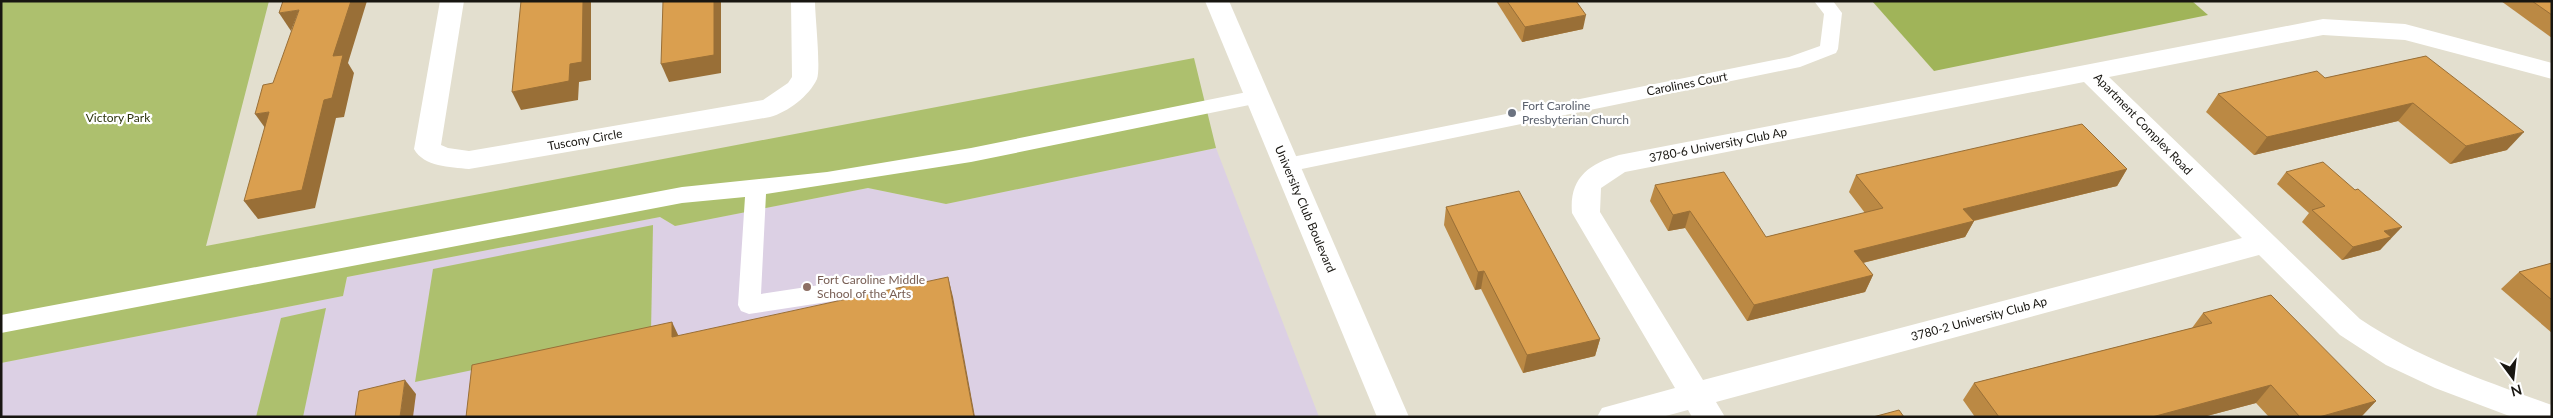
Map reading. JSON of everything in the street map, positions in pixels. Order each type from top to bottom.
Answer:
[{"type":"street","name":"Tuscony Circle","points":[[452,1],[427,149],[443,157],[469,160],[770,108],[797,89],[806,77],[803,1]]},
{"type":"street","name":"University Club Boulevard","points":[[1217,1],[1393,417]]},
{"type":"street","name":"Apartment Complex Road","points":[[2090,73],[2323,27],[2367,28],[2405,32],[2552,70]]},
{"type":"street","name":"Apartment Complex Road","points":[[2090,73],[2264,244],[2350,326],[2379,349],[2424,371],[2550,417]]},
{"type":"street","name":"3780-6 University Club Ap","points":[[1702,405],[1586,213],[1583,198],[1589,183],[1604,171],[1619,164],[2090,73]]},
{"type":"street","name":"3780-2 University Club Ap","points":[[1612,417],[1702,405],[2264,244]]},
{"type":"lane","name":"Carolines Court","points":[[1286,165],[1793,63],[1829,48],[1833,13],[1823,1]]},
{"type":"lane","points":[[1,324],[682,195],[756,190],[838,178],[973,154],[1257,97]]},
{"type":"lane","points":[[756,190],[749,304],[898,282]]},
{"type":"shaded area","name":"Fort Caroline Middle School of the Arts","points":[[1216,148],[1319,417],[1,417],[1,363],[343,296],[347,277],[660,217],[675,226],[868,188],[946,204]]},
{"type":"green space","name":"Victory Park","points":[[1,1],[269,1],[206,246],[1194,58],[1216,148],[946,204],[868,188],[675,226],[660,217],[347,277],[343,296],[1,363]]},
{"type":"green space","points":[[1872,1],[2192,1],[2208,15],[1934,71]]},
{"type":"green space","points":[[653,225],[651,333],[415,382],[433,269]]},
{"type":"green space","points":[[326,308],[303,417],[256,417],[281,318]]},
{"type":"building","points":[[283,1],[351,1],[333,56],[343,55],[332,98],[324,100],[302,190],[244,201],[269,112],[255,114],[263,85],[273,83],[299,10],[279,13]]},
{"type":"building","points":[[521,1],[583,1],[582,62],[570,64],[569,81],[512,92]]},
{"type":"building","points":[[663,1],[714,1],[714,55],[661,64]]},
{"type":"building","points":[[1507,1],[1576,1],[1586,15],[1525,27]]},
{"type":"building","points":[[2532,1],[2552,1],[2552,15]]},
{"type":"building","points":[[2426,56],[2524,132],[2466,146],[2413,103],[2267,137],[2218,94],[2317,71],[2325,78]]},
{"type":"building","points":[[2082,124],[2127,169],[1963,209],[1974,221],[1854,251],[1873,275],[1754,305],[1690,211],[1673,215],[1655,185],[1724,172],[1766,237],[1883,208],[1856,175]]},
{"type":"building","points":[[2323,162],[2402,227],[2384,231],[2391,237],[2353,247],[2312,210],[2325,206],[2286,172]]},
{"type":"building","points":[[1519,191],[1600,339],[1527,355],[1484,271],[1478,272],[1446,207]]},
{"type":"building","points":[[2552,263],[2552,300],[2519,272]]},
{"type":"building","points":[[948,277],[974,417],[466,417],[472,365],[672,322],[672,337]]},
{"type":"building","points":[[2271,295],[2376,401],[2319,417],[2300,417],[2271,385],[2152,417],[1999,417],[1974,383],[2212,323],[2203,313]]},
{"type":"building","points":[[405,380],[400,417],[355,417],[359,391]]},
{"type":"building","points":[[1899,410],[1904,417],[1873,417]]},
{"type":"place","name":"Fort Caroline Presbyterian Church","points":[[1512,113]]},
{"type":"place","name":"Fort Caroline Middle School of the Arts","points":[[807,287]]}]
